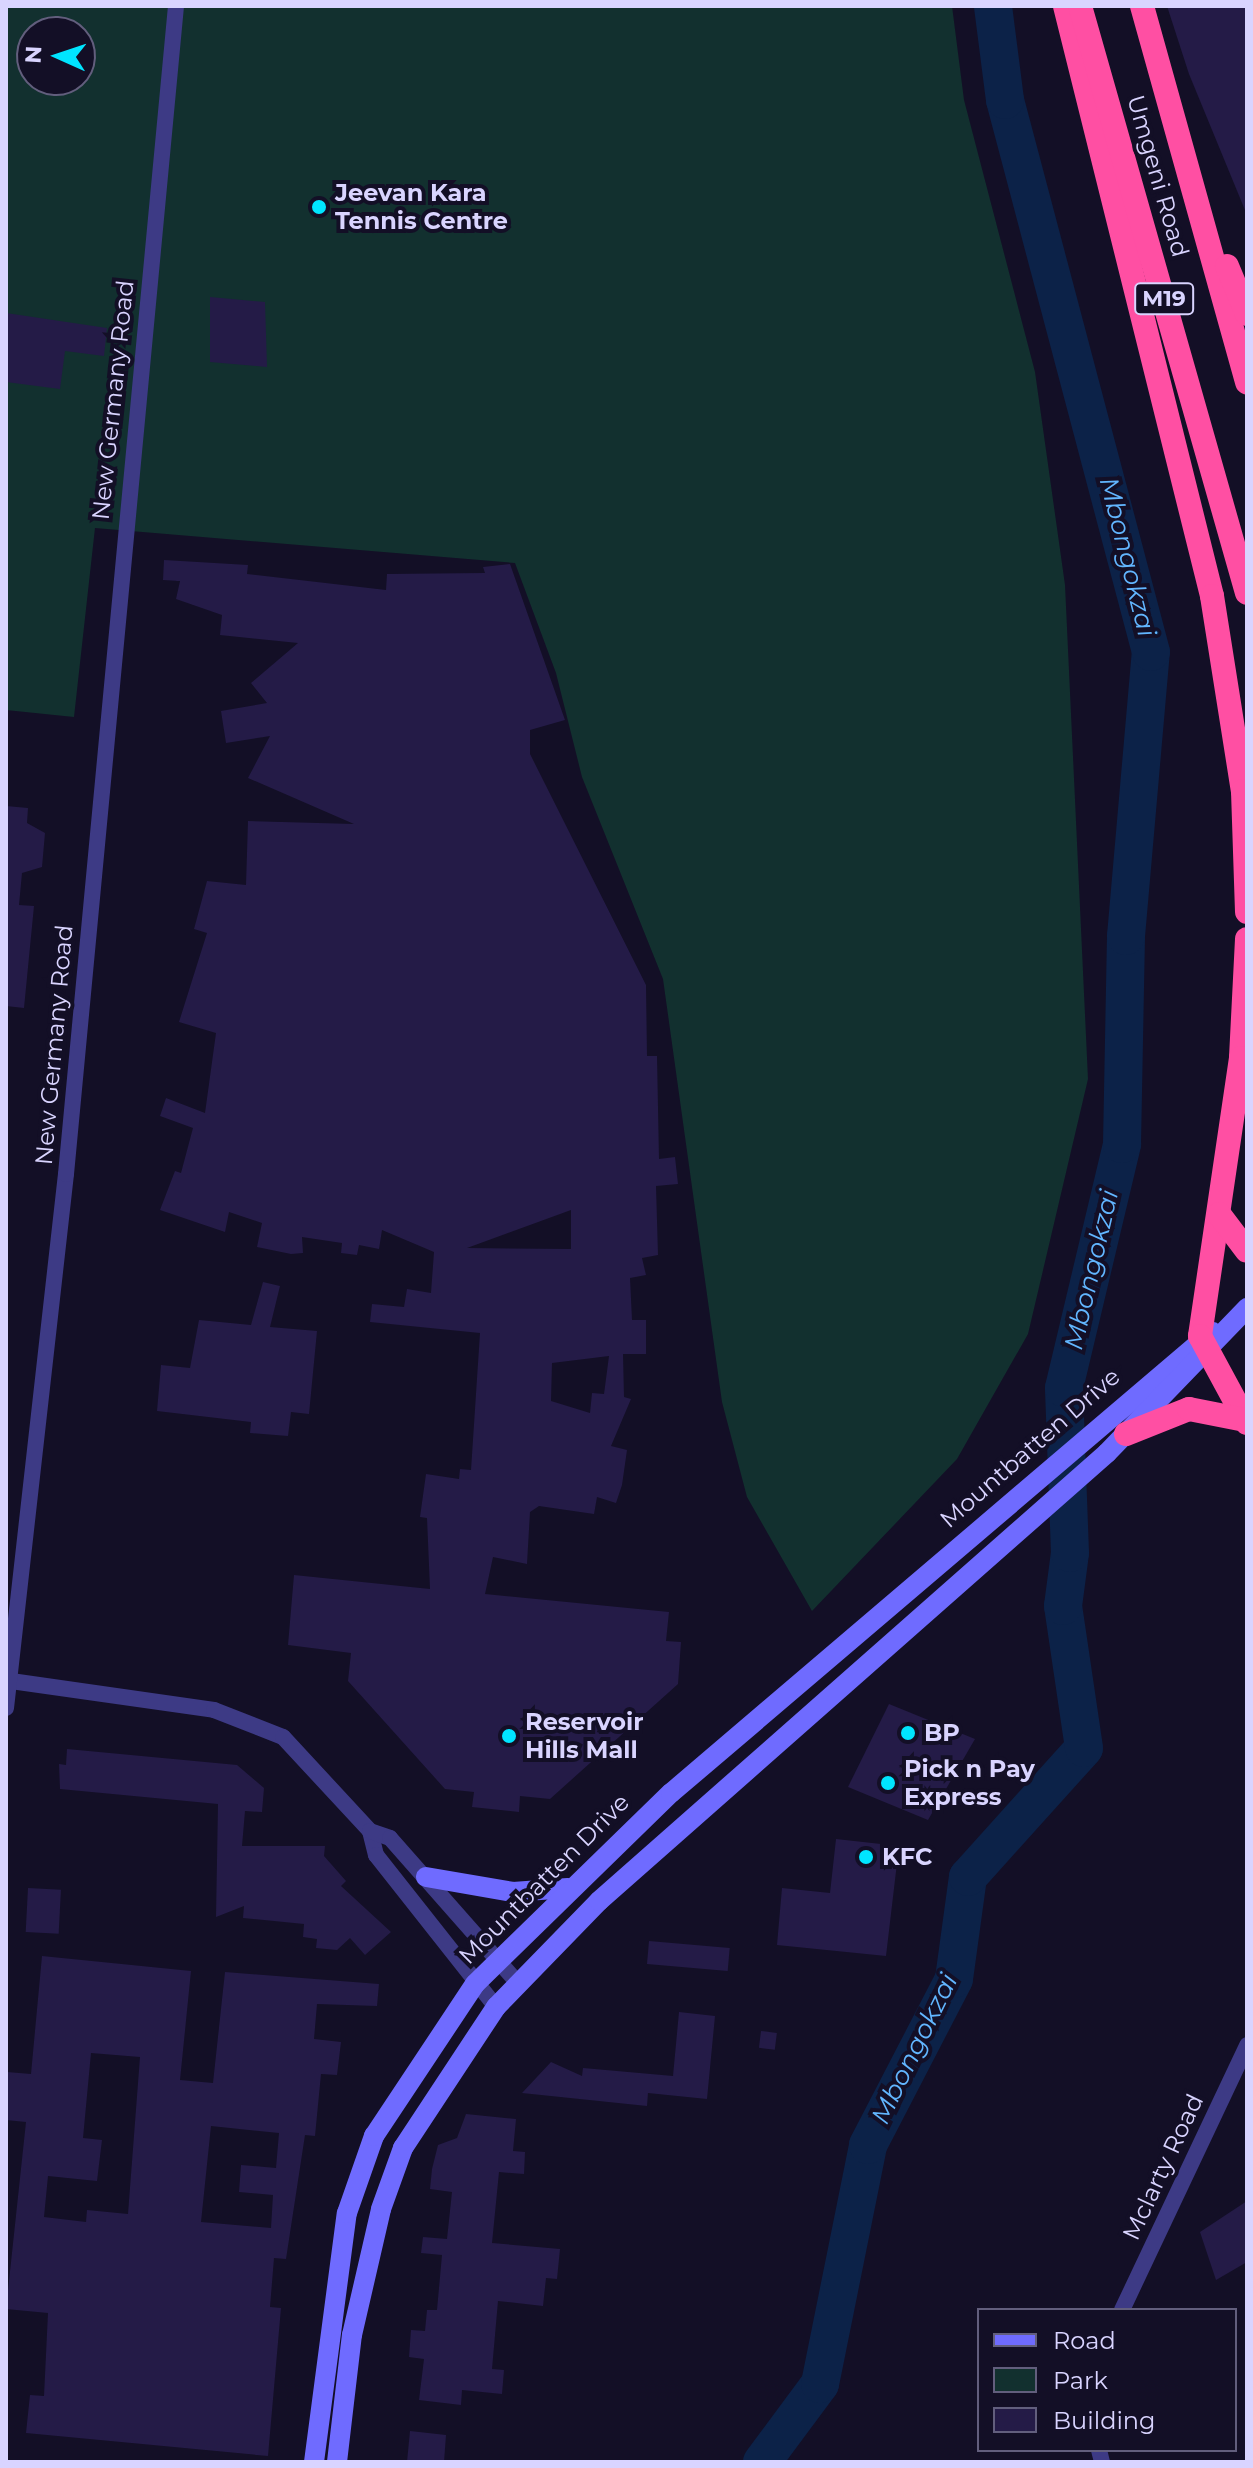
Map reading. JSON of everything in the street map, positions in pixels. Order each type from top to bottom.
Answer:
[{"type":"highway","points":[[1065,6],[1212,596],[1243,791],[1247,912]]},
{"type":"highway","name":"Umgeni Road","points":[[1080,6],[1247,593]]},
{"type":"highway","name":"Umgeni Road","points":[[1142,6],[1179,149],[1247,383]]},
{"type":"highway","points":[[1179,149],[1247,314]]},
{"type":"highway","points":[[1246,1422],[1204,1344],[1241,1058],[1247,939]]},
{"type":"highway","points":[[1219,1214],[1247,1251]]},
{"type":"highway","points":[[1126,1434],[1189,1409],[1246,1422]]},
{"type":"main road","name":"Mountbatten Drive","points":[[314,2462],[347,2213],[374,2136],[475,1984],[568,1888],[1137,1390],[1204,1344],[1247,1308]]},
{"type":"main road","name":"Mountbatten Drive","points":[[337,2462],[352,2335],[381,2209],[403,2148],[496,2007],[517,1982],[1107,1453],[1204,1344]]},
{"type":"main road","points":[[426,1877],[513,1892],[568,1888]]},
{"type":"street","name":"New Germany Road","points":[[6,1708],[176,6]]},
{"type":"street","points":[[11,1681],[254,1721],[305,1756],[370,1831],[376,1855],[496,2007]]},
{"type":"street","points":[[370,1831],[390,1838],[517,1982]]},
{"type":"street","name":"Mclarty Road","points":[[1123,2308],[1247,2045]]},
{"type":"green space","points":[[6,6],[952,6],[964,100],[1035,372],[1065,585],[1088,1079],[1028,1334],[957,1459],[812,1611],[747,1497],[722,1402],[663,979],[582,777],[556,673],[515,563],[95,528],[74,717],[6,710]]},
{"type":"building","points":[[1167,6],[1247,6],[1247,215],[1189,74]]},
{"type":"building","points":[[210,297],[265,302],[267,367],[210,362]]},
{"type":"building","points":[[6,313],[107,328],[104,356],[65,351],[60,389],[6,382]]},
{"type":"building","points":[[164,560],[248,565],[247,574],[386,590],[387,574],[485,573],[483,567],[510,564],[565,720],[530,730],[530,754],[646,985],[647,1056],[657,1056],[659,1159],[675,1157],[678,1184],[656,1186],[658,1255],[642,1258],[646,1275],[630,1278],[632,1320],[646,1320],[646,1354],[623,1354],[624,1397],[631,1399],[611,1446],[627,1450],[622,1485],[616,1503],[597,1497],[594,1514],[539,1506],[530,1512],[527,1564],[493,1557],[485,1594],[669,1612],[666,1641],[681,1642],[678,1684],[550,1799],[520,1796],[519,1812],[472,1807],[474,1792],[445,1789],[348,1681],[351,1653],[288,1645],[294,1575],[430,1589],[427,1518],[420,1517],[426,1474],[459,1479],[460,1469],[471,1470],[480,1333],[370,1322],[372,1304],[404,1307],[407,1289],[431,1293],[434,1252],[382,1230],[379,1249],[359,1245],[357,1255],[341,1253],[342,1243],[302,1237],[303,1253],[291,1254],[257,1247],[262,1223],[229,1212],[225,1232],[160,1210],[175,1171],[181,1173],[193,1128],[160,1116],[166,1098],[205,1113],[216,1033],[179,1022],[207,933],[194,929],[207,881],[246,885],[248,821],[354,824],[248,778],[270,736],[226,743],[221,711],[267,703],[251,683],[298,643],[220,635],[222,615],[176,599],[180,581],[163,580]],"holes":[[[571,1210],[571,1249],[467,1248]],[[609,1356],[604,1394],[592,1393],[590,1413],[551,1401],[552,1363]]]},
{"type":"building","points":[[6,806],[28,808],[27,823],[45,833],[42,867],[22,873],[19,905],[34,906],[24,1008],[6,1006]]},
{"type":"building","points":[[263,1282],[280,1286],[270,1327],[317,1331],[309,1414],[291,1412],[288,1436],[250,1433],[251,1422],[157,1411],[161,1365],[190,1368],[199,1320],[251,1325]]},
{"type":"building","points":[[889,1704],[975,1739],[928,1820],[848,1787]]},
{"type":"building","points":[[67,1749],[237,1765],[264,1788],[262,1812],[245,1811],[242,1846],[325,1846],[324,1856],[346,1881],[341,1886],[391,1932],[365,1955],[350,1938],[337,1950],[316,1948],[317,1939],[303,1937],[304,1924],[243,1918],[244,1906],[216,1917],[218,1804],[60,1789],[59,1764],[66,1765]]},
{"type":"building","points":[[836,1839],[899,1846],[886,1956],[777,1945],[782,1888],[830,1893]]},
{"type":"building","points":[[28,1888],[61,1890],[59,1934],[26,1932]]},
{"type":"building","points":[[649,1941],[730,1948],[728,1971],[647,1964]]},
{"type":"building","points":[[42,1956],[191,1971],[180,2080],[213,2083],[225,1972],[379,1984],[377,2006],[317,2004],[314,2039],[341,2042],[337,2075],[321,2074],[315,2136],[305,2135],[286,2259],[274,2258],[270,2307],[281,2308],[268,2456],[26,2433],[30,2395],[44,2396],[48,2313],[6,2309],[26,2122],[6,2120],[6,2083],[7,2072],[31,2074]],"holes":[[[91,2053],[140,2057],[128,2214],[87,2210],[86,2222],[44,2217],[48,2176],[97,2181],[102,2140],[83,2138]],[[211,2126],[279,2133],[276,2168],[241,2165],[239,2192],[273,2195],[271,2228],[201,2222]]]},
{"type":"building","points":[[679,2012],[715,2016],[707,2099],[648,2093],[647,2106],[522,2093],[551,2062],[582,2076],[583,2068],[673,2076]]},
{"type":"building","points":[[761,2031],[777,2033],[775,2050],[759,2048]]},
{"type":"building","points":[[466,2114],[516,2119],[513,2151],[525,2152],[524,2174],[499,2172],[492,2243],[560,2249],[557,2279],[546,2278],[543,2306],[498,2301],[492,2369],[504,2370],[502,2394],[462,2390],[461,2405],[419,2400],[424,2359],[409,2357],[411,2330],[425,2331],[427,2310],[437,2310],[442,2255],[421,2253],[423,2237],[447,2239],[452,2192],[430,2189],[432,2169],[438,2145],[457,2138]]},
{"type":"building","points":[[1247,2201],[1247,2262],[1216,2280],[1200,2232]]},
{"type":"building","points":[[410,2431],[446,2435],[444,2462],[407,2462]]},
{"type":"waterway","name":"Mbongokzai","points":[[762,2462],[820,2384],[868,2145],[954,1979],[968,1877],[1084,1748],[1063,1606],[1070,1553],[1064,1388],[1122,1144],[1126,936],[1151,652],[1005,100],[993,6]]},
{"type":"place","name":"Jeevan Kara Tennis Centre","points":[[319,207]]},
{"type":"place","name":"BP","points":[[908,1733]]},
{"type":"place","name":"Reservoir Hills Mall","points":[[509,1736]]},
{"type":"place","name":"Pick n Pay Express","points":[[888,1783]]},
{"type":"place","name":"KFC","points":[[866,1857]]}]
